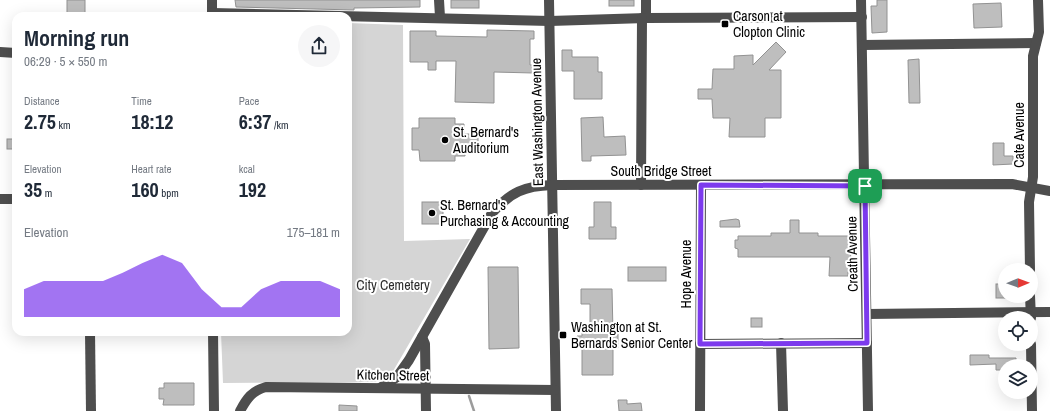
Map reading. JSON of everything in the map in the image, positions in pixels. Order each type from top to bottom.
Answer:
[{"type":"street","points":[[212,0],[212,12]]},
{"type":"street","points":[[439,0],[440,18]]},
{"type":"street","name":"East Washington Avenue","points":[[550,0],[556,411]]},
{"type":"street","points":[[642,185],[644,18],[646,0]]},
{"type":"street","name":"Creath Avenue","points":[[862,0],[868,411]]},
{"type":"street","name":"Cate Avenue","points":[[1030,263],[1029,202],[1033,177],[1034,56],[1039,32],[1038,0]]},
{"type":"street","points":[[352,17],[550,21],[644,18],[862,17]]},
{"type":"street","points":[[862,45],[1036,43]]},
{"type":"street","points":[[0,52],[12,53]]},
{"type":"street","name":"South Bridge Street","points":[[380,388],[397,377],[422,337],[492,213],[504,199],[524,188],[552,185],[865,186],[1012,184],[1050,191]]},
{"type":"street","name":"Hope Avenue","points":[[700,411],[701,185]]},
{"type":"street","points":[[0,199],[12,199]]},
{"type":"street","points":[[1038,314],[1050,312]]},
{"type":"street","points":[[867,314],[998,315]]},
{"type":"street","points":[[90,336],[91,411]]},
{"type":"street","points":[[213,336],[214,411]]},
{"type":"street","points":[[422,337],[425,344],[426,411]]},
{"type":"street","points":[[782,343],[782,411]]},
{"type":"street","points":[[700,344],[867,343]]},
{"type":"street","points":[[1031,351],[1032,411]]},
{"type":"street","name":"Kitchen Street","points":[[240,411],[255,390],[266,388],[555,390]]},
{"type":"green space","name":"City Cemetery","points":[[352,23],[403,25],[404,241],[470,239],[392,373],[385,378],[375,382],[223,383],[221,336],[352,336]]},
{"type":"building","points":[[67,0],[85,0],[85,12],[67,12]]},
{"type":"building","points":[[235,0],[420,0],[420,7],[354,8],[354,10],[236,7]]},
{"type":"building","points":[[451,0],[479,0],[479,8],[451,8]]},
{"type":"building","points":[[609,0],[634,0],[634,6],[609,6]]},
{"type":"building","points":[[877,0],[887,0],[887,32],[872,33],[871,6],[877,6]]},
{"type":"building","points":[[1001,3],[1002,27],[974,28],[973,4]]},
{"type":"building","points":[[487,30],[534,31],[534,39],[530,39],[530,65],[533,65],[533,73],[494,72],[494,103],[455,102],[456,61],[436,61],[436,70],[428,70],[428,62],[410,62],[410,31],[436,31],[436,36],[487,37]]},
{"type":"building","points":[[776,42],[786,52],[769,70],[781,70],[781,118],[765,118],[765,137],[729,137],[730,118],[713,118],[712,99],[698,99],[698,89],[712,89],[713,69],[734,69],[734,56],[753,55],[753,65]]},
{"type":"building","points":[[562,50],[572,50],[572,57],[598,57],[598,72],[602,72],[602,99],[574,99],[574,71],[562,71]]},
{"type":"building","points":[[919,59],[920,103],[909,103],[908,60]]},
{"type":"building","points":[[603,117],[604,137],[625,136],[626,155],[591,156],[591,161],[582,161],[581,118]]},
{"type":"building","name":"St. Bernard's Auditorium","points":[[419,118],[455,118],[455,124],[464,124],[464,134],[478,134],[478,146],[465,146],[465,156],[455,156],[455,161],[420,161],[419,150],[412,150],[412,128],[419,128]]},
{"type":"building","points":[[7,139],[12,139],[12,149],[7,149]]},
{"type":"building","points":[[993,143],[1004,143],[1004,156],[1013,156],[1013,164],[993,165]]},
{"type":"building","name":"St. Bernard's Purchasing & Accounting","points":[[422,202],[443,202],[443,224],[422,224]]},
{"type":"building","points":[[594,202],[611,202],[611,227],[616,227],[616,239],[589,239],[589,227],[594,227]]},
{"type":"building","points":[[739,220],[740,227],[720,227],[720,221]]},
{"type":"building","points":[[790,220],[799,220],[799,233],[818,233],[818,236],[851,236],[851,240],[855,240],[855,249],[851,249],[850,272],[848,272],[848,276],[829,276],[830,257],[738,257],[738,249],[735,248],[735,240],[738,240],[738,236],[771,236],[771,233],[790,233]]},
{"type":"building","points":[[488,267],[518,267],[519,348],[489,349]]},
{"type":"building","points":[[628,267],[666,267],[666,281],[628,281]]},
{"type":"building","points":[[996,284],[998,284],[998,298],[996,298]]},
{"type":"building","points":[[581,289],[612,289],[613,333],[618,333],[618,348],[613,348],[613,375],[582,375],[582,344],[577,344],[577,336],[582,336],[582,325],[590,325],[590,304],[581,304]]},
{"type":"building","points":[[751,318],[762,318],[762,327],[751,327]]},
{"type":"building","points":[[970,355],[989,355],[989,358],[1016,358],[998,359],[998,370],[996,370],[996,364],[970,365]]},
{"type":"building","points":[[164,383],[194,383],[194,405],[163,405],[164,399],[159,399],[159,388],[164,388]]},
{"type":"building","points":[[618,400],[627,400],[627,404],[641,403],[642,411],[619,411]]},
{"type":"building","points":[[339,405],[357,406],[357,411],[339,411]]},
{"type":"waterway","points":[[469,396],[474,411]]},
{"type":"place","name":"Carson at Clopton Clinic","points":[[725,24]]},
{"type":"place","name":"St. Bernard's Auditorium","points":[[445,140]]},
{"type":"place","name":"St. Bernard's Purchasing & Accounting","points":[[432,213]]},
{"type":"place","name":"Washington at St. Bernards Senior Center","points":[[563,335]]},
{"type":"route","points":[[701,185],[865,186],[867,343],[700,344],[701,185]]}]
